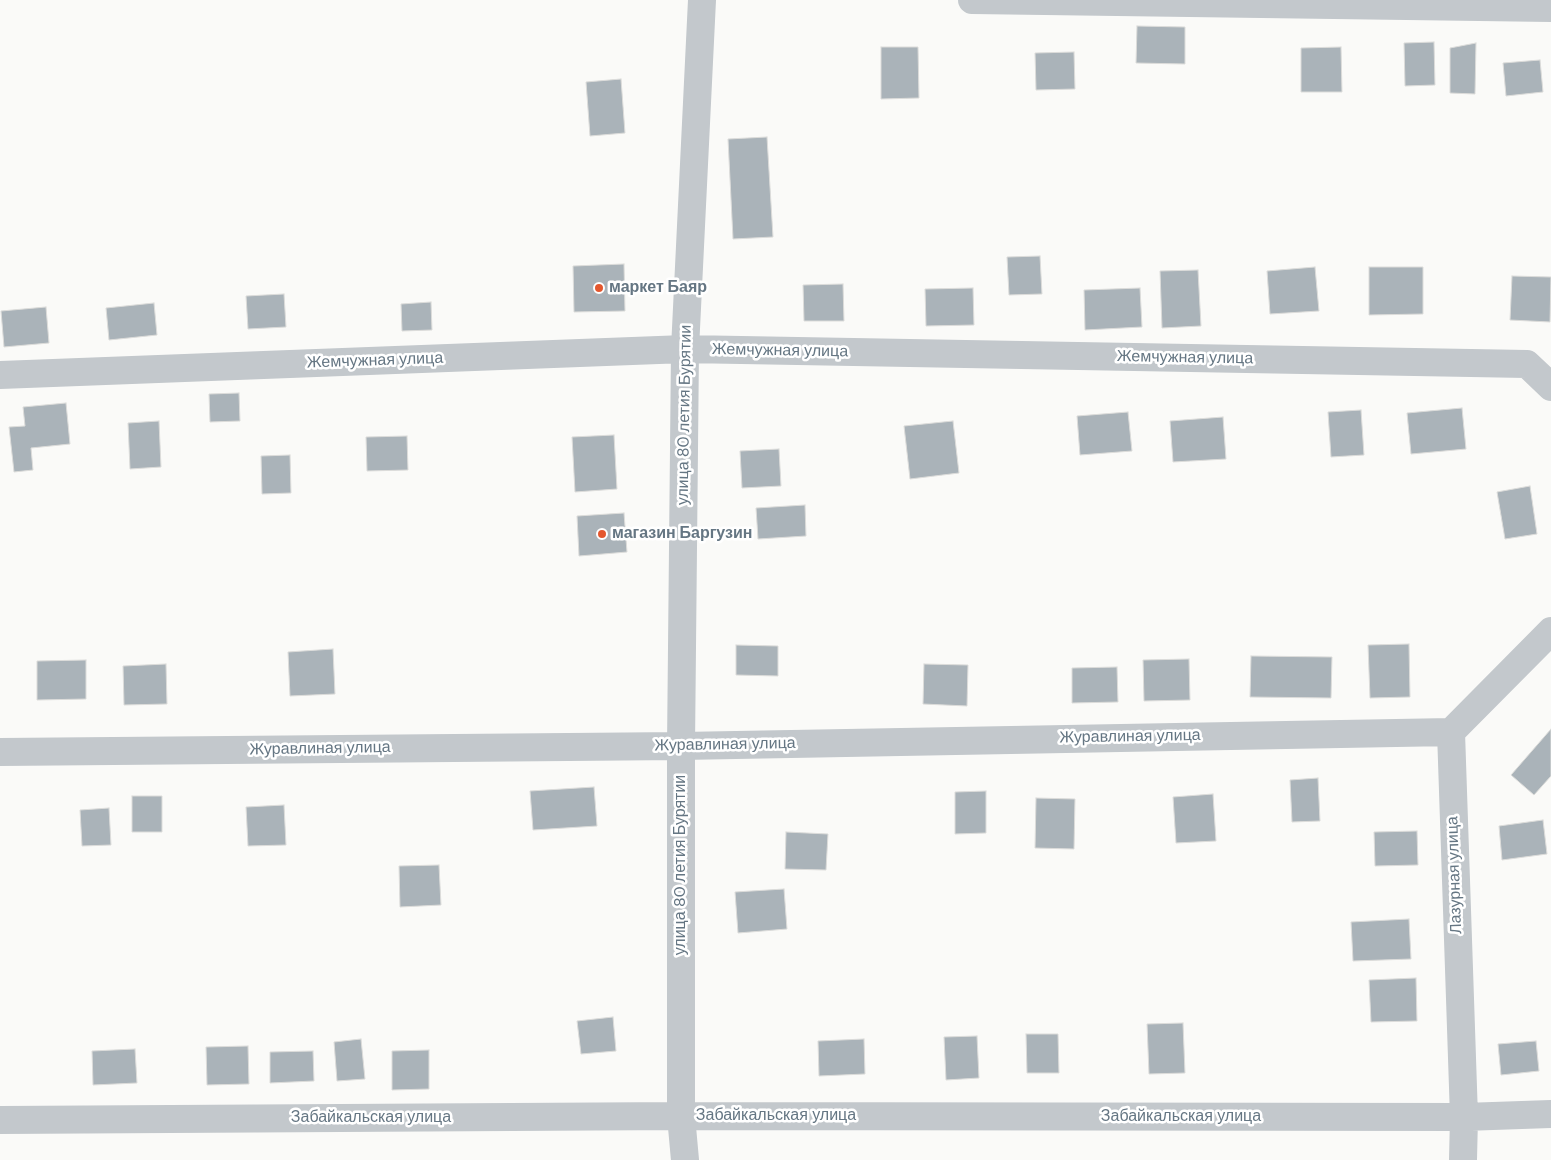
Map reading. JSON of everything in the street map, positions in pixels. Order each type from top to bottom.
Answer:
[{"type":"street","name":"улица 80 летия Бурятии","points":[[685,1160],[680,1116],[681,746],[686,349],[702,0]]},
{"type":"street","points":[[972,0],[1551,8]]},
{"type":"street","name":"Жемчужная улица","points":[[0,375],[686,349],[1527,364],[1551,387]]},
{"type":"street","points":[[1451,732],[1551,631]]},
{"type":"street","name":"Журавлиная улица","points":[[0,752],[681,746],[1451,732]]},
{"type":"street","name":"Лазурная улица","points":[[1451,732],[1464,1117],[1463,1160]]},
{"type":"street","name":"Забайкальская улица","points":[[0,1120],[680,1116],[1464,1117],[1551,1114]]},
{"type":"building","points":[[1137,26],[1185,27],[1185,64],[1136,63]]},
{"type":"building","points":[[1434,42],[1435,85],[1405,86],[1404,43]]},
{"type":"building","points":[[1476,43],[1475,94],[1450,93],[1450,48]]},
{"type":"building","points":[[881,47],[918,47],[919,98],[881,99]]},
{"type":"building","points":[[1341,47],[1342,92],[1301,92],[1301,48]]},
{"type":"building","points":[[1074,52],[1075,89],[1036,90],[1035,53]]},
{"type":"building","points":[[1540,60],[1543,92],[1506,96],[1503,63]]},
{"type":"building","points":[[621,79],[625,133],[590,136],[586,82]]},
{"type":"building","points":[[767,137],[773,237],[733,239],[728,139]]},
{"type":"building","points":[[1040,256],[1042,294],[1009,295],[1007,257]]},
{"type":"building","name":"маркет Баяр","points":[[624,264],[625,311],[574,312],[573,266]]},
{"type":"building","points":[[1315,267],[1319,311],[1270,314],[1267,271]]},
{"type":"building","points":[[1369,267],[1423,267],[1423,314],[1369,315]]},
{"type":"building","points":[[1198,270],[1201,326],[1162,328],[1160,271]]},
{"type":"building","points":[[1512,276],[1551,277],[1550,322],[1510,320]]},
{"type":"building","points":[[843,284],[844,321],[804,321],[803,285]]},
{"type":"building","points":[[973,288],[974,325],[926,326],[925,289]]},
{"type":"building","points":[[1140,288],[1142,327],[1085,330],[1084,290]]},
{"type":"building","points":[[284,294],[286,327],[248,329],[246,296]]},
{"type":"building","points":[[431,302],[432,330],[402,331],[401,304]]},
{"type":"building","points":[[154,303],[157,335],[109,340],[106,308]]},
{"type":"building","points":[[46,307],[49,343],[4,347],[1,311]]},
{"type":"building","points":[[239,393],[240,421],[210,422],[209,394]]},
{"type":"building","points":[[66,403],[70,444],[31,448],[33,470],[14,472],[9,427],[25,426],[23,407]]},
{"type":"building","points":[[1462,408],[1466,449],[1411,454],[1407,413]]},
{"type":"building","points":[[1361,410],[1364,455],[1331,457],[1328,412]]},
{"type":"building","points":[[1128,412],[1132,451],[1080,455],[1077,416]]},
{"type":"building","points":[[1223,417],[1226,459],[1173,462],[1170,421]]},
{"type":"building","points":[[159,421],[161,467],[130,469],[128,423]]},
{"type":"building","points":[[953,421],[959,473],[910,479],[904,426]]},
{"type":"building","points":[[614,435],[617,489],[575,492],[572,437]]},
{"type":"building","points":[[407,436],[408,470],[367,471],[366,437]]},
{"type":"building","points":[[779,449],[781,486],[742,488],[740,451]]},
{"type":"building","points":[[290,455],[291,493],[262,494],[261,456]]},
{"type":"building","points":[[1530,486],[1537,534],[1505,539],[1497,492]]},
{"type":"building","points":[[805,505],[806,536],[758,539],[756,508]]},
{"type":"building","name":"магазин Баргузин","points":[[624,513],[627,552],[579,556],[577,516]]},
{"type":"building","points":[[1409,644],[1410,697],[1370,698],[1368,645]]},
{"type":"building","points":[[736,645],[778,646],[778,676],[736,675]]},
{"type":"building","points":[[333,649],[335,694],[290,696],[288,652]]},
{"type":"building","points":[[1251,656],[1332,657],[1331,698],[1250,697]]},
{"type":"building","points":[[1189,659],[1190,700],[1144,701],[1143,660]]},
{"type":"building","points":[[86,660],[86,699],[37,700],[37,661]]},
{"type":"building","points":[[166,664],[167,704],[124,705],[123,666]]},
{"type":"building","points":[[924,664],[968,665],[967,706],[923,704]]},
{"type":"building","points":[[1117,667],[1118,702],[1072,703],[1072,668]]},
{"type":"building","points":[[1551,729],[1551,776],[1534,795],[1511,775]]},
{"type":"building","points":[[1318,778],[1320,821],[1292,822],[1290,780]]},
{"type":"building","points":[[594,787],[597,826],[533,830],[530,791]]},
{"type":"building","points":[[986,791],[986,833],[955,834],[955,792]]},
{"type":"building","points":[[1213,794],[1216,841],[1176,843],[1173,797]]},
{"type":"building","points":[[132,796],[162,796],[162,832],[132,832]]},
{"type":"building","points":[[1036,798],[1075,799],[1074,849],[1035,848]]},
{"type":"building","points":[[284,805],[286,845],[248,846],[246,807]]},
{"type":"building","points":[[109,808],[111,845],[82,846],[80,810]]},
{"type":"building","points":[[1543,820],[1547,854],[1502,860],[1499,826]]},
{"type":"building","points":[[1417,831],[1418,865],[1375,866],[1374,832]]},
{"type":"building","points":[[786,832],[828,834],[826,870],[785,869]]},
{"type":"building","points":[[439,865],[441,905],[400,907],[399,866]]},
{"type":"building","points":[[784,889],[787,929],[738,933],[735,892]]},
{"type":"building","points":[[1409,919],[1411,959],[1353,961],[1351,922]]},
{"type":"building","points":[[1416,978],[1417,1021],[1371,1022],[1369,980]]},
{"type":"building","points":[[613,1017],[616,1051],[581,1054],[577,1021]]},
{"type":"building","points":[[1183,1023],[1185,1073],[1149,1074],[1147,1024]]},
{"type":"building","points":[[1026,1034],[1058,1034],[1059,1073],[1027,1073]]},
{"type":"building","points":[[977,1036],[979,1078],[946,1080],[944,1037]]},
{"type":"building","points":[[361,1039],[365,1079],[337,1081],[334,1042]]},
{"type":"building","points":[[864,1039],[865,1074],[819,1076],[818,1041]]},
{"type":"building","points":[[1536,1041],[1539,1071],[1501,1075],[1498,1044]]},
{"type":"building","points":[[248,1046],[249,1084],[207,1085],[206,1047]]},
{"type":"building","points":[[135,1049],[137,1083],[93,1085],[92,1051]]},
{"type":"building","points":[[429,1050],[429,1089],[392,1090],[392,1051]]},
{"type":"building","points":[[313,1051],[314,1081],[270,1083],[270,1052]]},
{"type":"place","name":"маркет Баяр","points":[[599,288]]},
{"type":"place","name":"магазин Баргузин","points":[[602,534]]}]
